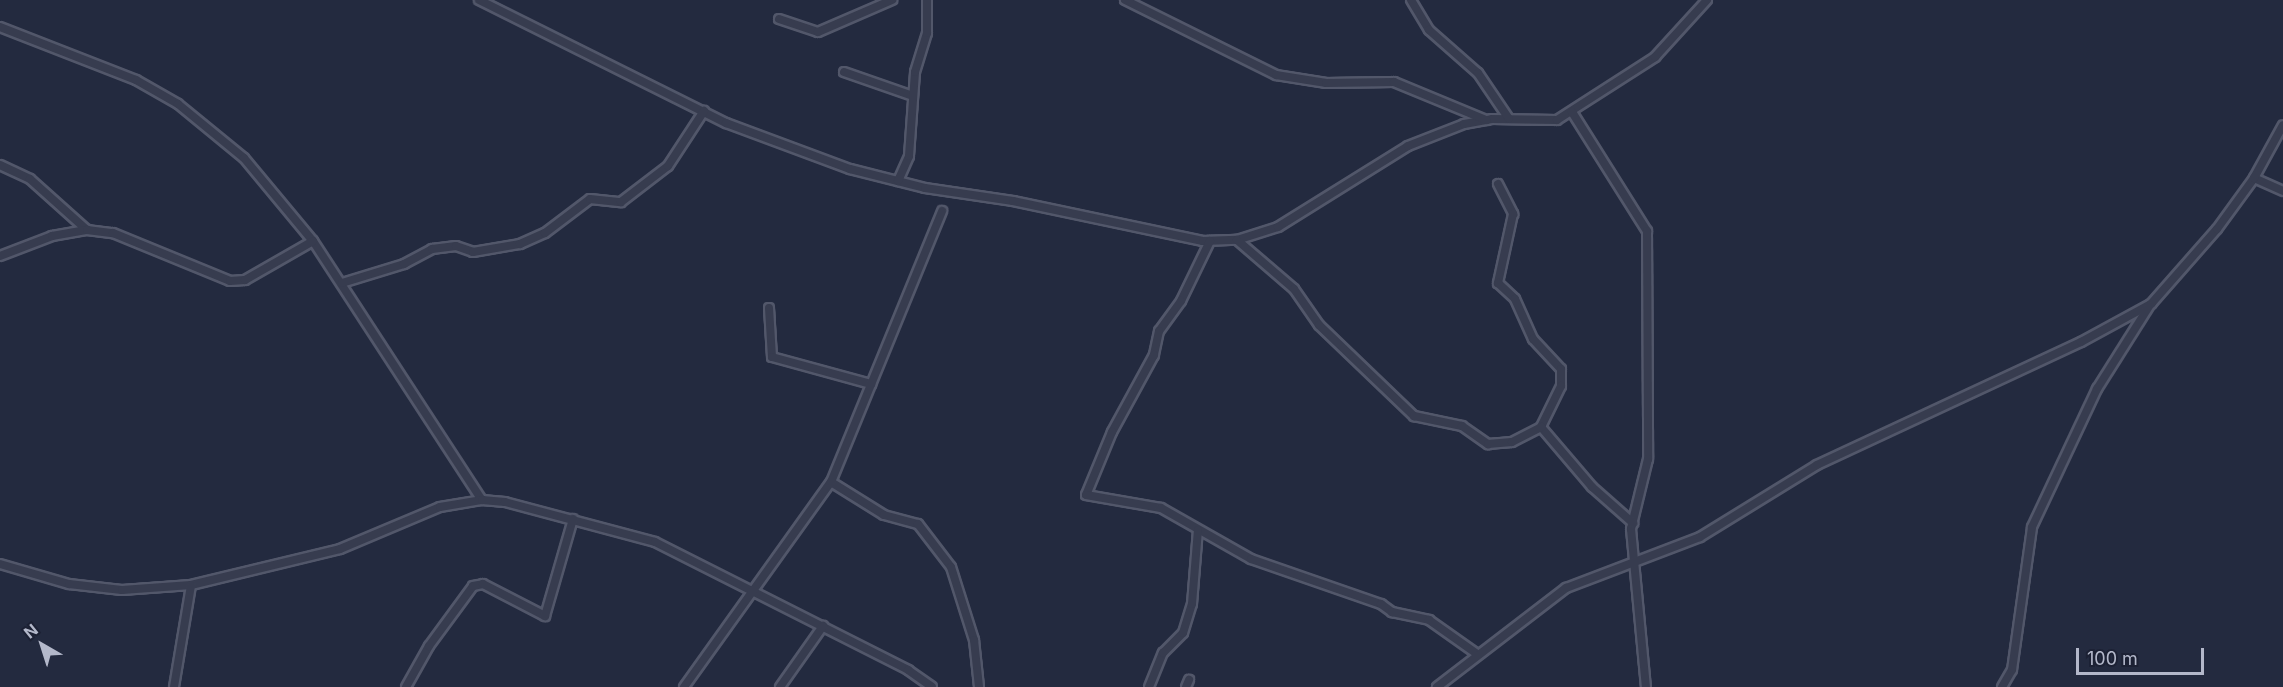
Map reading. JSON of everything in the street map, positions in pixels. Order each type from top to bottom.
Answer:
[{"type":"street","points":[[479,0],[754,135],[898,181],[1012,201],[1176,239],[1210,241],[1237,240],[1306,214],[1408,146],[1486,120],[1557,120],[1655,57],[1707,0]]},
{"type":"street","points":[[779,20],[818,32],[892,0]]},
{"type":"street","points":[[898,181],[909,156],[913,96],[927,33],[927,0]]},
{"type":"street","points":[[1125,0],[1276,75],[1326,83],[1394,82],[1486,120]]},
{"type":"street","points":[[1411,0],[1430,30],[1478,73],[1509,119]]},
{"type":"street","points":[[0,27],[136,80],[178,104],[244,158],[313,241],[482,500]]},
{"type":"street","points":[[844,72],[913,96]]},
{"type":"street","points":[[342,283],[405,264],[432,249],[456,246],[472,252],[520,244],[545,233],[590,199],[621,202],[668,166],[704,111]]},
{"type":"street","points":[[1572,112],[1647,231],[1648,459],[1633,523],[1632,562],[1646,686]]},
{"type":"street","points":[[2002,687],[2012,670],[2032,527],[2097,389],[2151,304],[2254,178],[2283,125]]},
{"type":"street","points":[[0,165],[30,180],[87,230]]},
{"type":"street","points":[[2254,178],[2283,191]]},
{"type":"street","points":[[1237,240],[1294,290],[1319,325],[1414,416],[1462,426],[1488,444],[1512,442],[1540,427],[1561,386],[1561,369],[1533,339],[1522,311],[1498,283],[1513,214],[1498,184]]},
{"type":"street","points":[[684,687],[751,588],[831,482],[942,211]]},
{"type":"street","points":[[0,256],[52,236],[87,230],[113,233],[230,281],[245,280],[313,241]]},
{"type":"street","points":[[1210,241],[1181,301],[1159,331],[1154,355],[1112,432],[1086,495],[1161,508],[1251,559],[1381,604],[1392,612],[1430,620],[1477,654]]},
{"type":"street","points":[[1437,687],[1477,654],[1566,588],[1700,537],[1817,465],[2081,342],[2151,304]]},
{"type":"street","points":[[769,308],[772,357],[871,384]]},
{"type":"street","points":[[1540,427],[1592,487],[1633,523]]},
{"type":"street","points":[[831,482],[884,515],[918,524],[951,567],[974,640],[980,687]]},
{"type":"street","points":[[0,564],[69,584],[122,590],[191,585],[340,549],[413,515],[482,500],[573,519],[655,542],[751,588],[932,687]]},
{"type":"street","points":[[406,687],[429,646],[473,586],[483,584],[545,615],[573,519]]},
{"type":"street","points":[[1149,687],[1163,653],[1183,633],[1192,604],[1198,530]]},
{"type":"street","points":[[174,687],[191,585]]},
{"type":"street","points":[[780,687],[823,626]]}]
